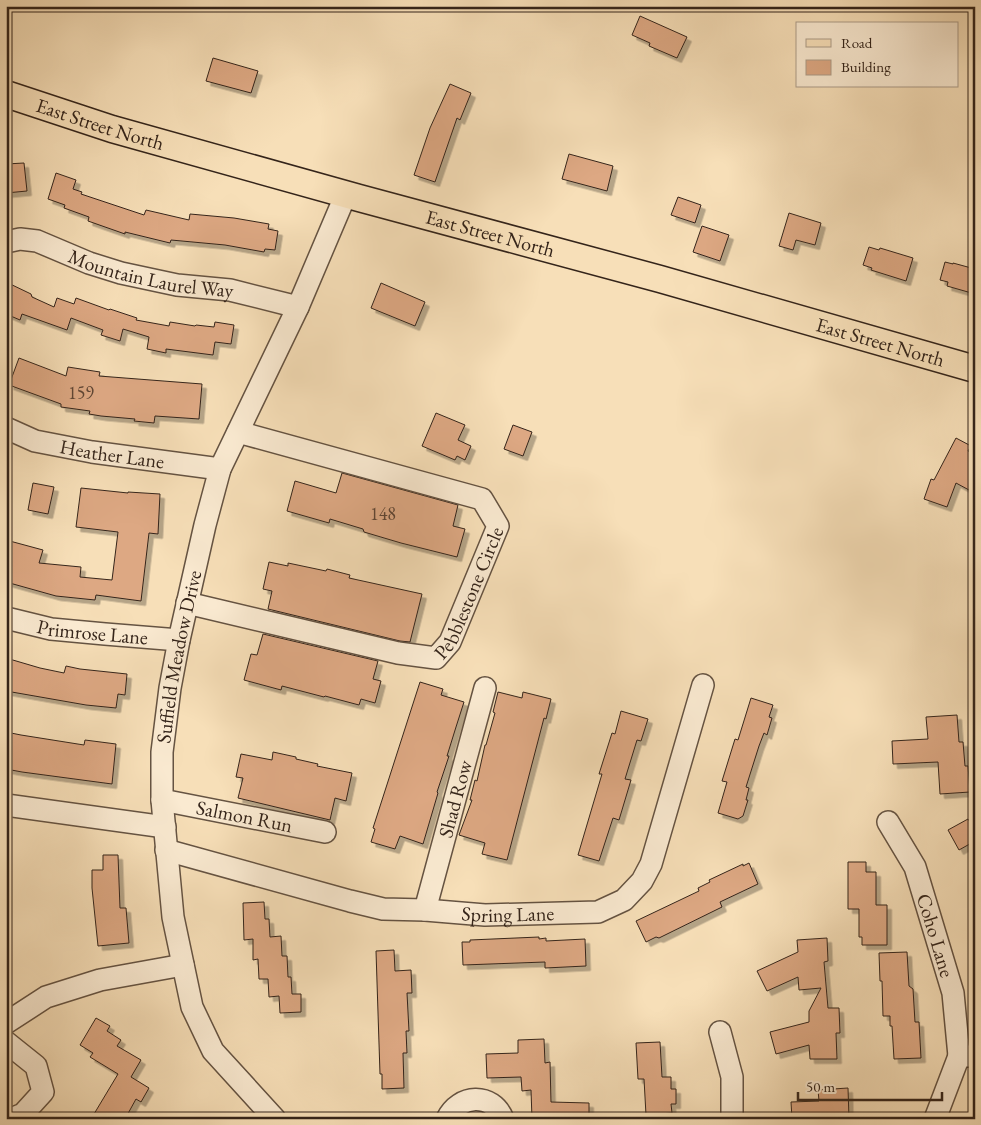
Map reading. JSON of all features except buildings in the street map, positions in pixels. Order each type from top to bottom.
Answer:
[{"type":"main road","name":"East Street North","points":[[6,94],[112,129],[660,279],[975,369]]},
{"type":"street","name":"Suffield Meadow Drive","points":[[275,1119],[213,1051],[192,1007],[173,917],[162,800],[162,752],[170,688],[179,640],[220,468],[298,307],[346,194]]},
{"type":"street","name":"Mountain Laurel Way","points":[[6,242],[20,239],[37,241],[89,263],[120,273],[177,285],[230,290],[298,307]]},
{"type":"street","name":"Heather Lane","points":[[6,428],[35,441],[92,452],[220,468]]},
{"type":"street","name":"Pebblestone Circle","points":[[187,603],[398,653],[436,658],[450,642],[498,526],[482,498],[238,432]]},
{"type":"street","name":"Primrose Lane","points":[[6,618],[51,629],[179,640]]},
{"type":"street","name":"Spring Lane","points":[[166,850],[384,909],[485,915],[598,912],[624,900],[642,881],[651,864],[703,685]]},
{"type":"street","name":"Shad Row","points":[[425,910],[486,688]]},
{"type":"street","name":"Salmon Run","points":[[162,800],[325,832]]},
{"type":"street","points":[[6,805],[165,827]]},
{"type":"street","name":"Coho Lane","points":[[888,822],[914,867],[953,993],[967,1056]]},
{"type":"street","points":[[6,1023],[46,998],[100,980],[183,965]]},
{"type":"street","points":[[720,1032],[732,1077],[732,1119]]},
{"type":"street","points":[[6,1042],[36,1066],[43,1092],[23,1114],[12,1119]]},
{"type":"street","points":[[935,1119],[967,1056]]},
{"type":"street","points":[[447,1119],[450,1112],[457,1105],[466,1100],[476,1099],[494,1106],[501,1113],[503,1119]]}]
